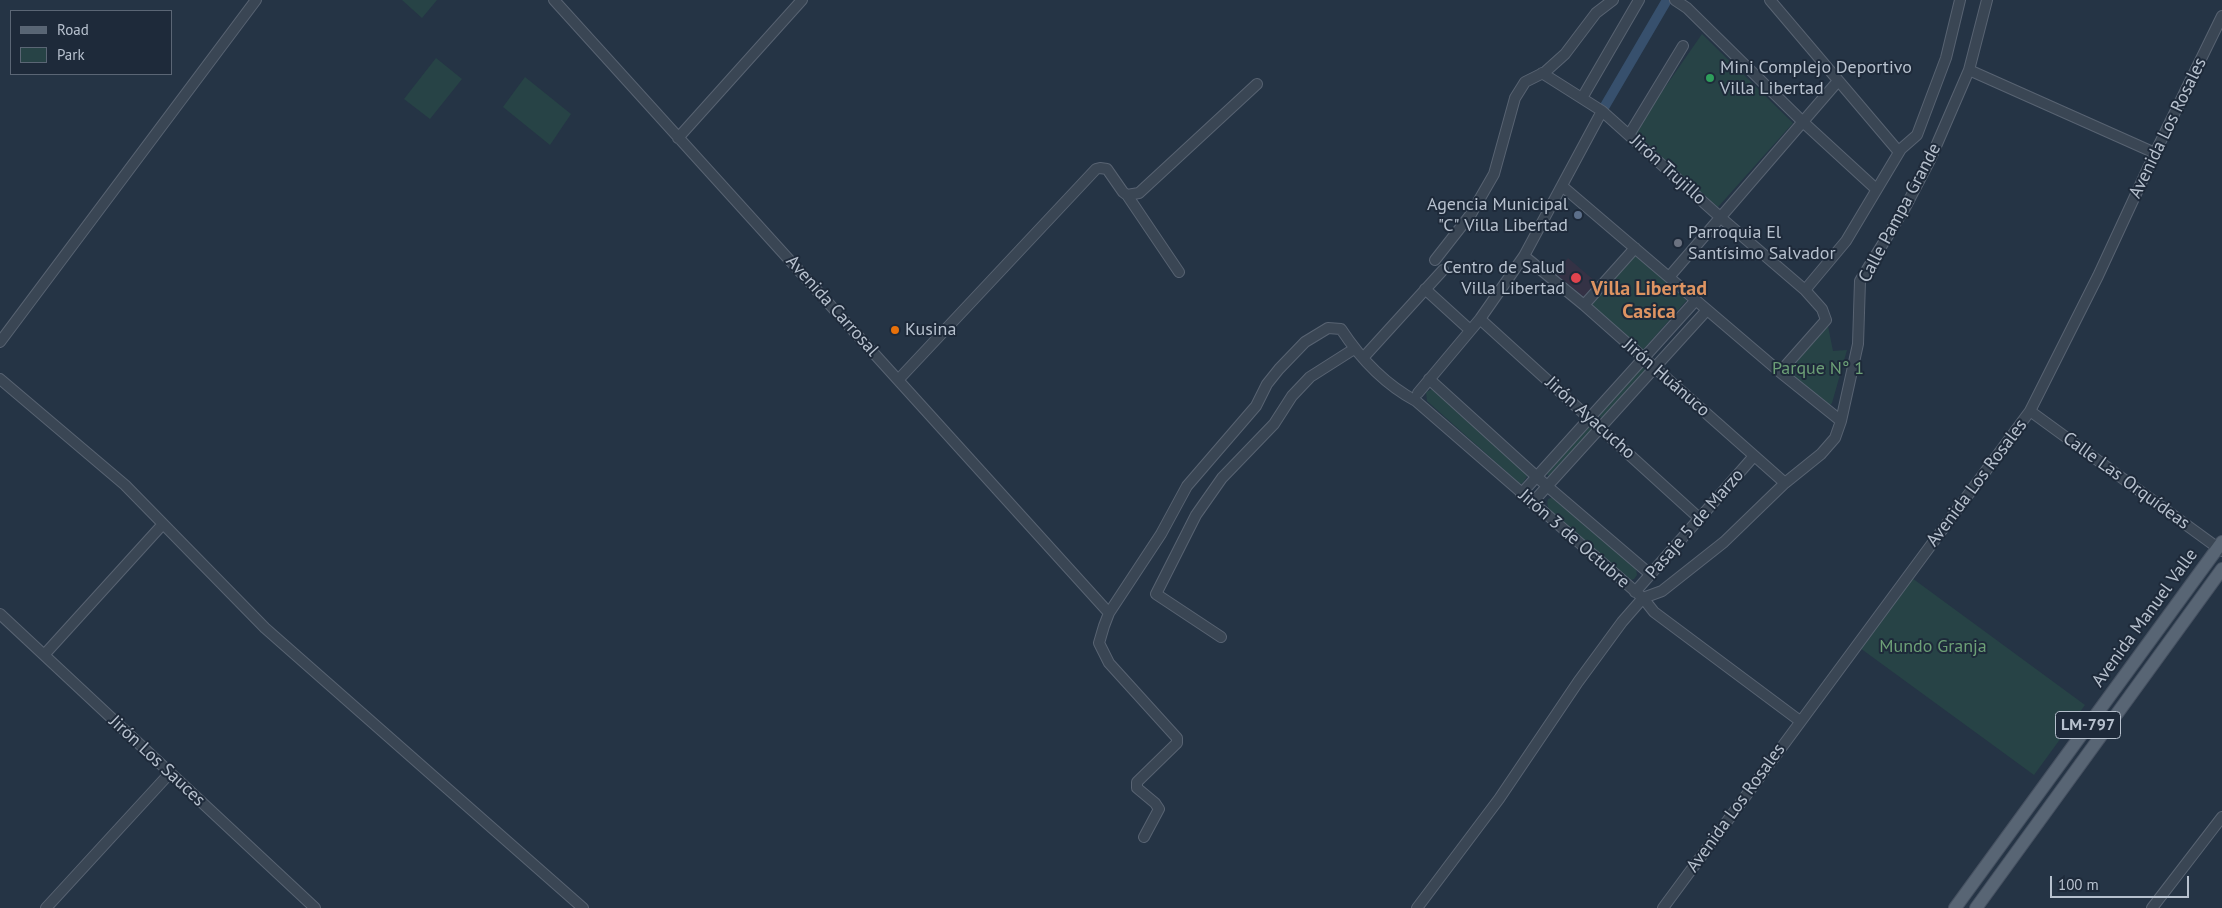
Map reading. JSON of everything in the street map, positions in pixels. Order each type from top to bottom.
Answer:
[{"type":"main road","name":"Avenida Manuel Valle","points":[[1955,908],[2221,547]]},
{"type":"main road","name":"Avenida Manuel Valle","points":[[1976,908],[2222,569]]},
{"type":"street","points":[[0,342],[256,0]]},
{"type":"street","name":"Avenida Carrosal","points":[[554,0],[1110,613]]},
{"type":"street","points":[[678,138],[802,0]]},
{"type":"street","points":[[1435,260],[1471,214],[1494,174],[1515,98],[1525,82],[1542,73],[1565,54],[1596,14],[1613,0]]},
{"type":"street","points":[[1582,98],[1639,0]]},
{"type":"street","points":[[1675,0],[1689,4],[1803,122],[1876,189]]},
{"type":"street","points":[[1770,0],[1899,152]]},
{"type":"street","points":[[1805,290],[1846,241],[1899,152],[1916,135],[1946,58],[1960,0]]},
{"type":"street","name":"Calle Pampa Grande","points":[[1639,595],[1662,592],[1724,542],[1785,483],[1821,454],[1835,438],[1841,421],[1858,344],[1860,281],[1906,206],[1930,160],[1969,70],[1987,0]]},
{"type":"street","name":"Avenida Los Rosales","points":[[1663,908],[2030,411],[2098,276],[2222,16]]},
{"type":"street","points":[[1629,136],[1683,46]]},
{"type":"street","points":[[1969,70],[2155,153]]},
{"type":"street","name":"Jirón Trujillo","points":[[1542,73],[1602,112],[1805,290],[1822,310],[1826,320],[1780,372]]},
{"type":"street","points":[[1669,277],[1838,81]]},
{"type":"street","points":[[1127,195],[1139,193],[1257,84]]},
{"type":"street","points":[[1418,393],[1480,318],[1524,256],[1602,112]]},
{"type":"street","points":[[898,379],[1096,169],[1107,169],[1179,272]]},
{"type":"street","points":[[1562,186],[1780,372],[1841,421]]},
{"type":"street","points":[[1584,306],[1635,248]]},
{"type":"street","name":"Jirón Huánuco","points":[[1524,256],[1584,306],[1785,483]]},
{"type":"street","points":[[1363,358],[1443,270]]},
{"type":"street","points":[[1425,289],[1470,330]]},
{"type":"street","points":[[1521,494],[1696,300]]},
{"type":"street","points":[[1532,503],[1707,310]]},
{"type":"street","name":"Jirón Ayacucho","points":[[1480,318],[1699,518]]},
{"type":"street","name":"Jirón 3 de Octubre","points":[[1110,613],[1161,534],[1187,486],[1256,406],[1267,384],[1279,369],[1305,342],[1328,328],[1341,329],[1354,349],[1399,392],[1416,401],[1639,595],[1654,612],[1800,721]]},
{"type":"street","points":[[1221,637],[1156,594],[1196,515],[1222,478],[1274,424],[1292,396],[1310,377],[1354,349]]},
{"type":"street","points":[[0,379],[125,485],[265,628],[583,908]]},
{"type":"street","name":"Jirón 3 de Octubre","points":[[1429,379],[1547,486],[1650,574]]},
{"type":"street","name":"Calle Las Orquídeas","points":[[2030,411],[2221,547]]},
{"type":"street","name":"Pasaje 5 de Marzo","points":[[1417,908],[1498,799],[1578,682],[1622,622],[1650,574],[1754,456]]},
{"type":"street","points":[[44,655],[164,524]]},
{"type":"street","points":[[1110,613],[1100,634],[1100,648],[1109,662],[1177,738],[1177,743],[1137,782],[1137,788],[1155,803],[1159,809],[1144,837]]},
{"type":"street","name":"Jirón Los Sauces","points":[[0,614],[315,908]]},
{"type":"street","points":[[46,908],[170,773]]},
{"type":"street","points":[[2152,908],[2221,819]]},
{"type":"shaded area","name":"Centro de Salud Villa Libertad","points":[[1568,258],[1596,282],[1584,297],[1555,273]]},
{"type":"green space","points":[[402,0],[437,0],[422,18]]},
{"type":"green space","name":"Mini Complejo Deportivo Villa Libertad","points":[[1702,34],[1793,123],[1718,207],[1636,137],[1634,132]]},
{"type":"green space","points":[[436,58],[462,79],[430,119],[404,99]]},
{"type":"green space","points":[[525,77],[571,114],[550,145],[503,107]]},
{"type":"green space","points":[[1634,254],[1687,300],[1642,351],[1589,305]]},
{"type":"green space","name":"Parque N° 1","points":[[1828,326],[1833,351],[1847,350],[1832,403],[1829,406],[1788,371]]},
{"type":"green space","points":[[1642,367],[1647,371],[1603,419],[1598,415]]},
{"type":"green space","points":[[1432,389],[1528,475],[1522,484],[1427,401],[1426,392]]},
{"type":"green space","points":[[1589,424],[1594,428],[1550,477],[1546,473]]},
{"type":"green space","points":[[1553,497],[1636,569],[1637,575],[1634,579],[1628,581],[1553,515],[1547,504],[1548,499]]},
{"type":"green space","name":"Mundo Granja","points":[[1912,578],[2085,705],[2034,775],[1860,648]]},
{"type":"waterway","points":[[1602,111],[1667,0]]},
{"type":"place","name":"Mini Complejo Deportivo Villa Libertad","points":[[1710,78]]},
{"type":"place","name":"Agencia Municipal \"C\" Villa Libertad","points":[[1578,215]]},
{"type":"place","name":"Parroquia El Santísimo Salvador","points":[[1678,243]]},
{"type":"place","name":"Centro de Salud Villa Libertad","points":[[1576,278]]},
{"type":"place","name":"Kusina","points":[[895,330]]},
{"type":"district","name":"Villa Libertad Casica","points":[[1649,300]]}]
